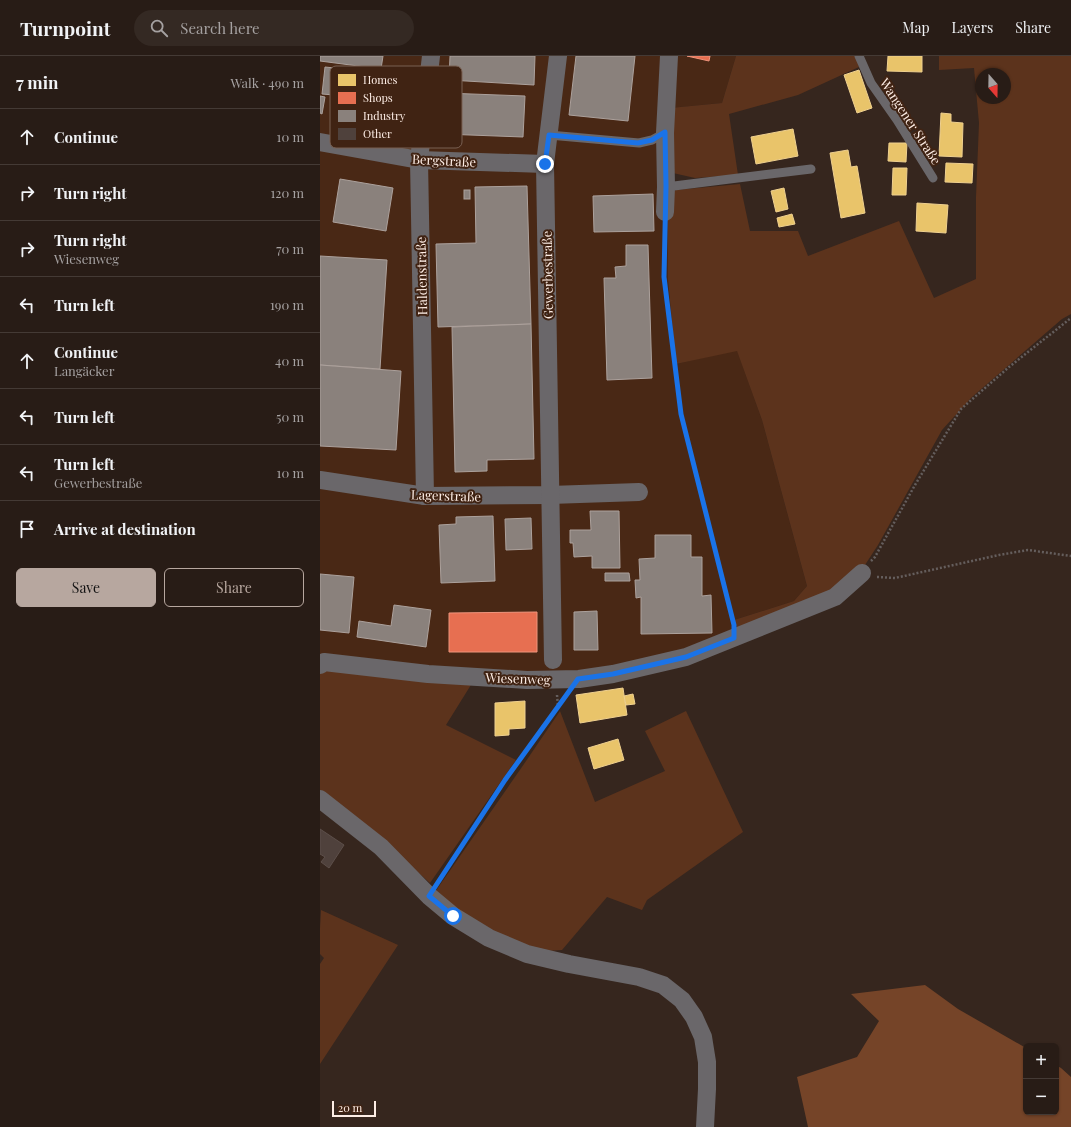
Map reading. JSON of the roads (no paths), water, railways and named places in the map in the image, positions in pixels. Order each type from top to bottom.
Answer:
[{"type":"street","name":"Haldenstraße","points":[[430,66],[431,56]]},
{"type":"street","name":"Gewerbestraße","points":[[550,495],[545,164],[558,56]]},
{"type":"street","points":[[665,212],[665,132],[669,56]]},
{"type":"street","name":"Bergstraße","points":[[320,142],[330,144]]},
{"type":"street","name":"Bergstraße","points":[[353,148],[419,160],[545,164]]},
{"type":"street","name":"Haldenstraße","points":[[420,148],[419,160],[425,496]]},
{"type":"street","name":"Lagerstraße","points":[[320,480],[425,496],[550,495],[639,492]]},
{"type":"street","points":[[550,495],[553,660]]},
{"type":"street","name":"Wiesenweg","points":[[320,665],[324,662],[428,674],[519,679],[578,679],[613,674],[686,657],[734,638],[834,597],[862,573]]},
{"type":"street","points":[[320,799],[381,847],[429,896],[453,916],[489,938],[528,954],[568,964],[640,977],[663,985],[682,1000],[694,1017],[703,1037],[707,1062],[705,1127]]},
{"type":"lane","name":"Wangener Straße","points":[[859,56],[870,83],[897,120],[933,178]]},
{"type":"lane","points":[[549,135],[638,143],[652,140],[665,132]]},
{"type":"lane","points":[[666,186],[810,169]]}]
